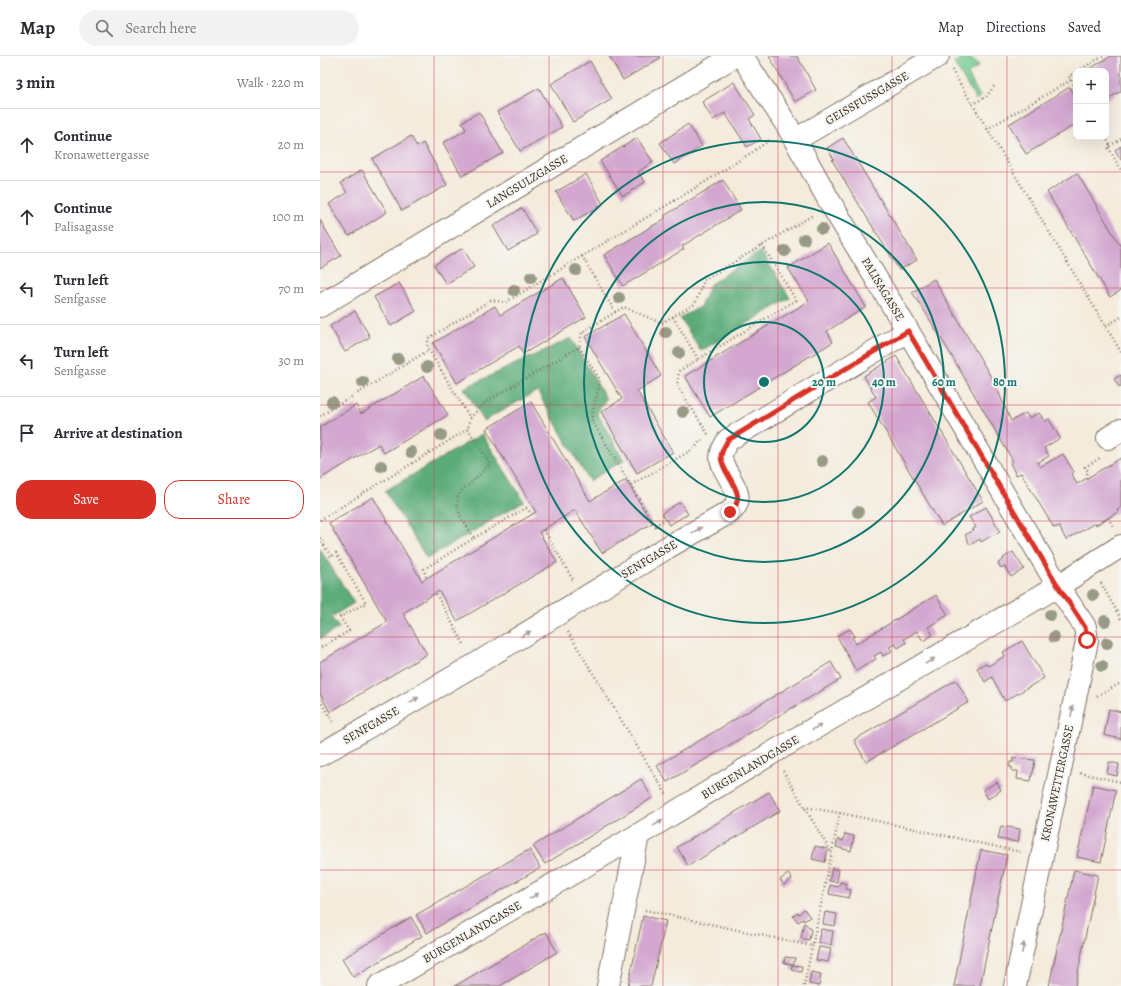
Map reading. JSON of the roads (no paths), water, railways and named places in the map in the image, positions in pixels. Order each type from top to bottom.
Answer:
[{"type":"street","name":"LANGSULZGASSE","points":[[320,306],[734,56]]},
{"type":"street","name":"PALISAGASSE","points":[[742,56],[791,133],[831,204],[908,331],[1058,586]]},
{"type":"street","name":"GEISSFUSSGASSE","points":[[791,133],[944,62]]},
{"type":"street","name":"SENFGASSE","points":[[320,755],[476,664],[668,547],[730,512],[736,505],[737,493],[735,486],[723,466],[716,442],[728,440],[908,331]]},
{"type":"street","name":"BURGENLANDGASSE","points":[[379,986],[638,835],[772,753],[1058,586],[1121,546]]},
{"type":"street","name":"KRONAWETTERGASSE","points":[[1014,986],[1087,640],[1085,627],[1058,586]]},
{"type":"street","points":[[608,986],[638,835]]}]
